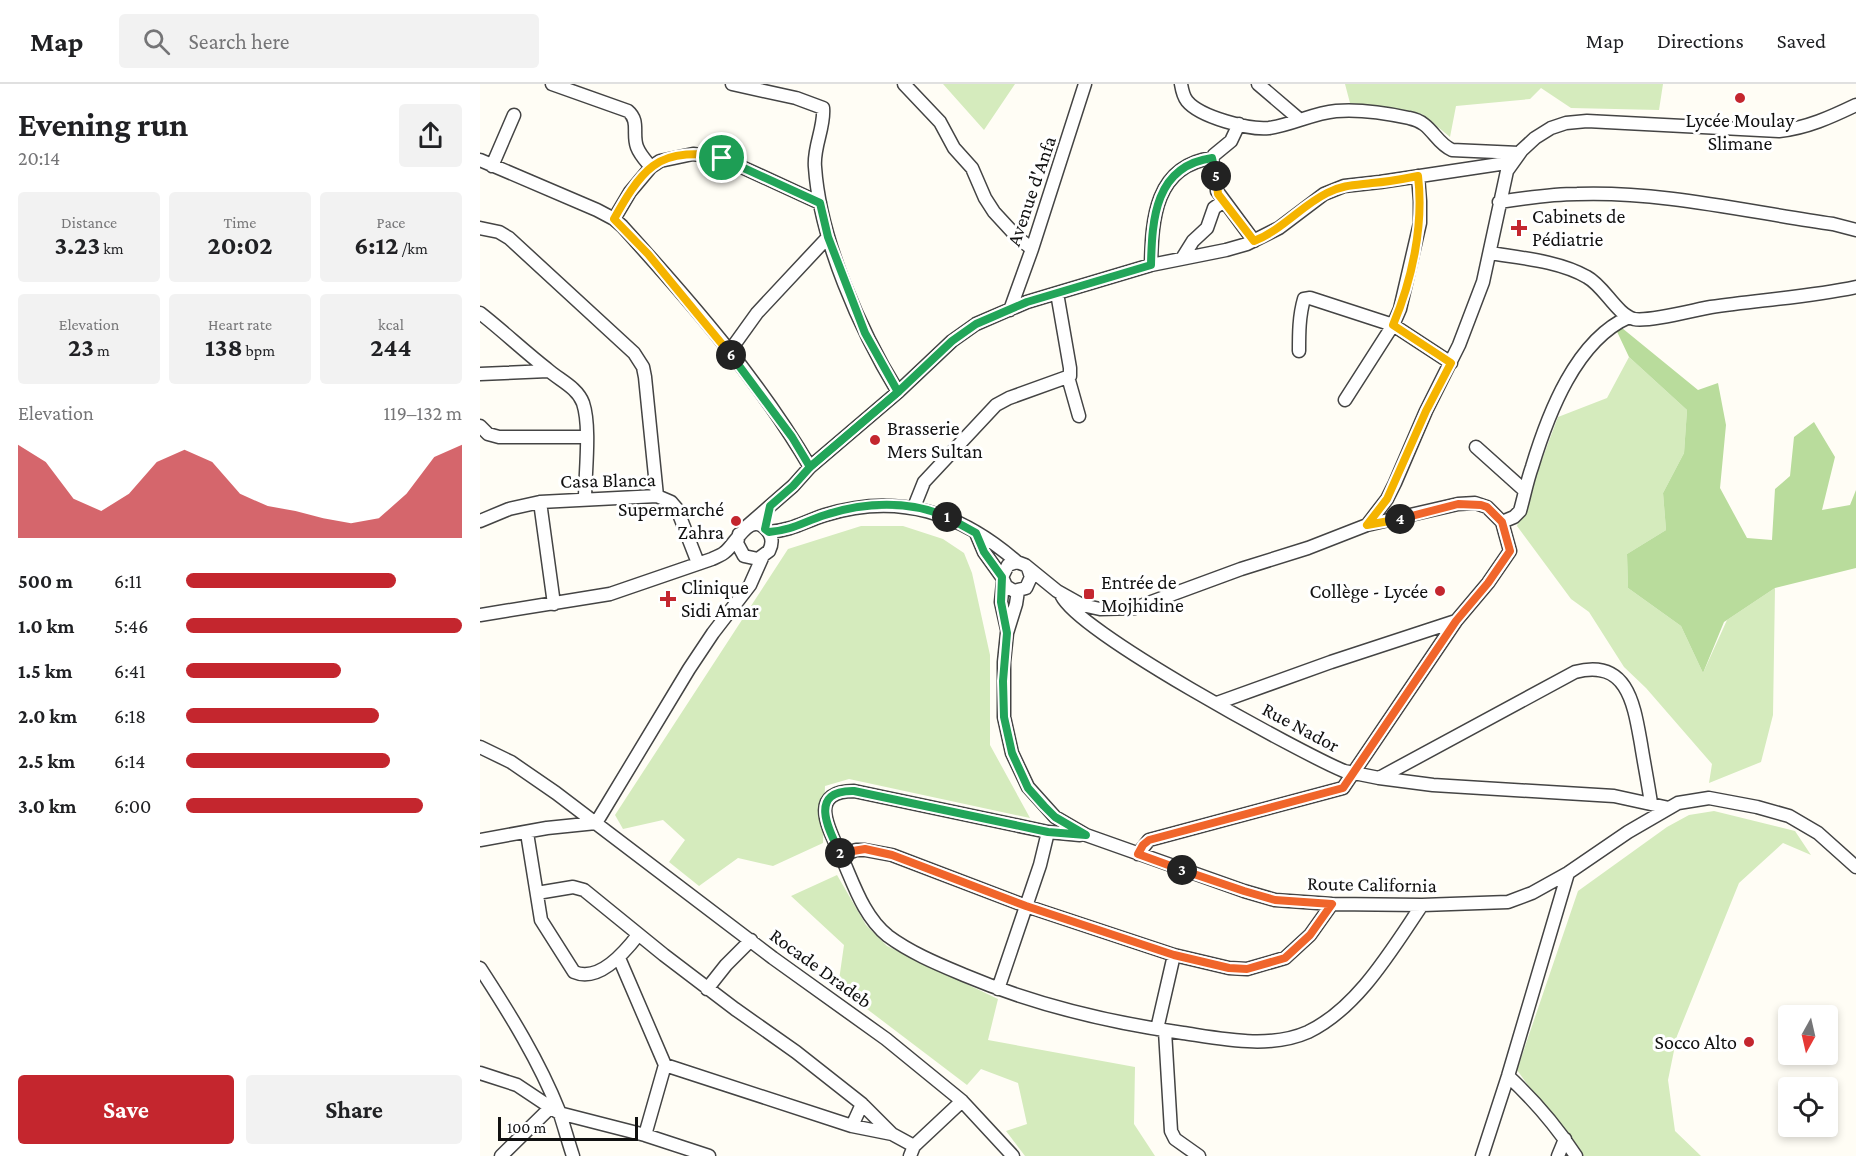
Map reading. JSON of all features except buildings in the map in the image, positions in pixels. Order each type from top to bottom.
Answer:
[{"type":"street","points":[[552,84],[628,111],[635,120],[638,151],[651,167]]},
{"type":"street","points":[[732,84],[796,98],[823,108],[824,115],[815,154],[820,203],[828,237],[865,333],[898,392]]},
{"type":"street","points":[[904,84],[940,122],[954,148],[972,168],[994,212],[1017,237],[1032,249]]},
{"type":"street","name":"Avenue d'Anfa","points":[[1010,310],[1085,84]]},
{"type":"street","points":[[1181,84],[1184,96],[1193,107],[1213,117],[1239,124],[1267,128],[1328,112],[1345,110],[1410,118],[1427,125],[1444,146],[1452,150],[1516,157]]},
{"type":"street","points":[[1258,84],[1299,119]]},
{"type":"street","points":[[1367,525],[1391,490],[1426,411],[1451,363],[1483,282],[1507,171],[1516,157],[1543,133],[1566,123],[1613,121],[1793,130],[1819,122],[1856,105]]},
{"type":"street","points":[[492,166],[514,115]]},
{"type":"street","points":[[1151,265],[1152,226],[1165,187],[1183,169],[1199,160],[1212,158],[1230,141],[1239,124]]},
{"type":"street","points":[[614,219],[630,192],[651,167],[660,161],[683,155],[714,156],[732,162],[820,203]]},
{"type":"street","points":[[480,615],[610,594],[725,552],[743,530],[793,486],[810,467],[898,392],[957,337],[976,324],[1057,293],[1151,265],[1226,250],[1254,241],[1273,231],[1324,194],[1350,184],[1418,176],[1516,157]]},
{"type":"street","points":[[1212,158],[1217,191],[1254,241]]},
{"type":"street","points":[[480,160],[574,199],[614,219],[648,254],[729,352],[792,437],[810,467]]},
{"type":"street","points":[[1345,400],[1393,325],[1400,309],[1418,233],[1421,209],[1418,176]]},
{"type":"street","points":[[1499,202],[1579,194],[1643,196],[1833,224],[1856,230]]},
{"type":"street","points":[[1183,257],[1192,241],[1207,228],[1214,208],[1224,201]]},
{"type":"street","points":[[480,228],[499,232],[509,238],[634,353],[642,367],[646,383],[657,496]]},
{"type":"street","points":[[729,352],[758,313],[828,237]]},
{"type":"street","points":[[1490,253],[1543,262],[1587,277],[1629,317]]},
{"type":"street","points":[[1502,522],[1514,517],[1520,511],[1524,492],[1549,419],[1571,373],[1596,339],[1629,317],[1649,319],[1856,287]]},
{"type":"street","points":[[1057,293],[1070,368],[1068,377],[1079,416]]},
{"type":"street","points":[[1299,351],[1300,316],[1304,299],[1307,298],[1393,325],[1451,363]]},
{"type":"street","points":[[480,313],[548,371],[571,387],[581,400],[584,406],[587,437],[585,499]]},
{"type":"street","points":[[480,374],[548,371]]},
{"type":"street","points":[[914,507],[924,482],[996,405],[1009,398],[1068,377]]},
{"type":"street","points":[[480,426],[488,434],[499,437],[587,437]]},
{"type":"street","points":[[1476,447],[1524,492]]},
{"type":"street","name":"Casa Blanca","points":[[480,521],[509,509],[540,502],[657,496],[671,502],[677,509],[698,563]]},
{"type":"street","points":[[540,502],[554,604]]},
{"type":"street","points":[[755,575],[737,543],[743,530],[756,525],[767,531],[788,530],[825,515],[867,506],[898,505],[940,514],[992,542],[1059,592],[1082,605],[1120,610],[1148,604],[1241,568],[1308,548],[1367,525],[1458,504],[1471,503],[1487,507],[1502,522],[1509,542],[1509,554],[1456,621],[1343,788],[1149,840],[1138,854]]},
{"type":"street","points":[[770,506],[767,531],[771,547]]},
{"type":"street","points":[[480,840],[596,823],[689,669],[750,585],[762,558],[788,530]]},
{"type":"street","points":[[976,533],[984,552],[1009,589],[1059,592]]},
{"type":"street","points":[[725,552],[762,558]]},
{"type":"street","points":[[1003,579],[1008,565],[1023,566]]},
{"type":"street","points":[[1022,590],[1031,577],[1023,566]]},
{"type":"street","name":"Route California","points":[[1003,579],[1001,602],[1007,633]]},
{"type":"street","name":"Route California","points":[[1022,590],[1007,633],[1003,681],[1004,717],[1012,753],[1028,788],[1055,817],[1086,835],[1206,879],[1275,900],[1332,904],[1422,905],[1508,902],[1532,893],[1568,873],[1628,832],[1670,808],[1688,801],[1709,798],[1789,816],[1818,833],[1856,867]]},
{"type":"street","name":"Rue Nador","points":[[1059,592],[1066,604],[1144,662],[1335,767],[1354,774],[1433,785],[1614,796],[1670,808]]},
{"type":"street","points":[[1097,629],[1096,620],[1100,609]]},
{"type":"street","points":[[1217,703],[1456,621]]},
{"type":"street","points":[[1378,778],[1575,672],[1596,669],[1616,677],[1630,697],[1652,803]]},
{"type":"street","name":"Rocade Dradeb","points":[[480,747],[511,762],[596,823],[885,1039],[962,1101],[1013,1156]]},
{"type":"street","points":[[1086,835],[1048,832],[854,791],[843,791],[836,794],[829,801],[824,815],[829,831],[866,910],[887,935],[932,962],[998,989],[1072,1013],[1161,1030],[1262,1041],[1279,1040],[1308,1032],[1332,1017],[1351,1000],[1380,965],[1422,905]]},
{"type":"street","points":[[998,989],[1048,832]]},
{"type":"street","points":[[527,833],[543,924],[574,972],[582,975],[589,974],[619,958],[638,934]]},
{"type":"street","points":[[841,856],[865,849],[892,855],[1026,906],[1174,955],[1229,968],[1247,969],[1276,962],[1292,954],[1310,935],[1332,904]]},
{"type":"street","points":[[1482,1156],[1568,873]]},
{"type":"street","points":[[537,893],[569,888],[581,889],[707,989],[796,1052],[862,1104],[912,1151],[962,1101]]},
{"type":"street","points":[[707,989],[726,965],[751,940]]},
{"type":"street","points":[[1174,955],[1161,1030],[1171,1131],[1175,1139],[1199,1156]]},
{"type":"street","points":[[619,958],[665,1065],[645,1135]]},
{"type":"street","points":[[480,968],[526,1044],[573,1156]]},
{"type":"street","points":[[665,1065],[852,1126],[892,1134]]},
{"type":"street","points":[[480,1073],[517,1085],[555,1110],[645,1135],[709,1156]]},
{"type":"street","points":[[1508,1076],[1527,1094],[1565,1139],[1576,1156]]},
{"type":"street","points":[[852,1126],[862,1104]]},
{"type":"street","points":[[501,1156],[555,1110]]},
{"type":"street","points":[[1558,1156],[1565,1139]]},
{"type":"green space","points":[[943,84],[1015,84],[984,130]]},
{"type":"green space","points":[[1345,84],[1663,84],[1659,110],[1571,108],[1541,88],[1530,99],[1456,106],[1450,137],[1422,114],[1350,103]]},
{"type":"green space","points":[[1611,319],[1698,390],[1718,383],[1726,425],[1720,488],[1747,538],[1772,540],[1775,489],[1790,476],[1794,437],[1814,422],[1835,457],[1822,510],[1850,505],[1856,490],[1856,568],[1775,588],[1724,622],[1703,673],[1681,626],[1628,588],[1627,554],[1666,530],[1663,493],[1684,453],[1687,410],[1629,357]]},
{"type":"green space","points":[[1629,357],[1687,410],[1684,453],[1663,493],[1666,530],[1627,554],[1628,588],[1681,626],[1703,673],[1727,620],[1775,588],[1773,715],[1761,762],[1709,783],[1712,764],[1646,688],[1624,667],[1589,612],[1571,599],[1517,526],[1558,417],[1607,398]]},
{"type":"green space","points":[[861,526],[903,526],[943,539],[964,553],[972,573],[990,655],[990,745],[1030,818],[849,779],[825,786],[823,843],[773,866],[738,858],[699,886],[669,862],[685,840],[663,820],[623,829],[615,815],[788,549]]},
{"type":"green space","points":[[1714,811],[1795,831],[1811,855],[1783,843],[1739,883],[1677,1036],[1668,1080],[1675,1131],[1701,1156],[1579,1156],[1517,1070],[1578,891],[1667,827],[1689,815]]},
{"type":"green space","points":[[837,875],[866,925],[887,946],[998,999],[988,1040],[1135,1067],[1134,1124],[1155,1156],[1025,1156],[1006,1131],[1027,1124],[1018,1083],[981,1069],[967,1085],[838,987],[844,945],[791,896]]},
{"type":"place","name":"Lycée Moulay Slimane","points":[[1740,98]]},
{"type":"place","name":"Cabinets de Pédiatrie","points":[[1519,228]]},
{"type":"place","name":"Brasserie Mers Sultan","points":[[875,440]]},
{"type":"place","name":"Supermarché Zahra","points":[[736,521]]},
{"type":"place","name":"Collège - Lycée","points":[[1440,591]]},
{"type":"place","name":"Entrée de Mojhidine","points":[[1089,594]]},
{"type":"place","name":"Clinique Sidi Amar","points":[[668,599]]},
{"type":"place","name":"Socco Alto","points":[[1749,1042]]},
{"type":"route","points":[[722,158],[693,154],[660,161],[651,167],[630,192],[614,219],[648,254],[708,325],[762,395],[810,467],[833,447],[898,392],[952,341],[976,324],[1027,302],[1151,265],[1152,226],[1157,207],[1165,187],[1177,173],[1188,165],[1212,158],[1217,191],[1254,241],[1285,224],[1324,194],[1338,188],[1350,184],[1418,176],[1420,223],[1400,309],[1393,325],[1451,363],[1426,411],[1387,499],[1367,525],[1402,519],[1458,504],[1475,503],[1487,507],[1502,522],[1509,542],[1509,554],[1456,621],[1343,788],[1149,840],[1138,854],[1206,879],[1275,900],[1332,904],[1310,935],[1292,954],[1276,962],[1247,969],[1214,966],[1026,906],[892,855],[865,849],[841,856],[824,815],[829,801],[843,791],[854,791],[1048,832],[1086,835],[1055,817],[1044,806],[1028,788],[1012,753],[1005,731],[1004,717],[1003,681],[1007,633],[1001,602],[1003,582],[1002,577],[984,552],[976,533],[940,514],[898,505],[849,509],[825,515],[788,530],[769,532],[765,529],[770,506],[810,467],[898,392],[865,333],[828,237],[820,203],[722,158]]}]
